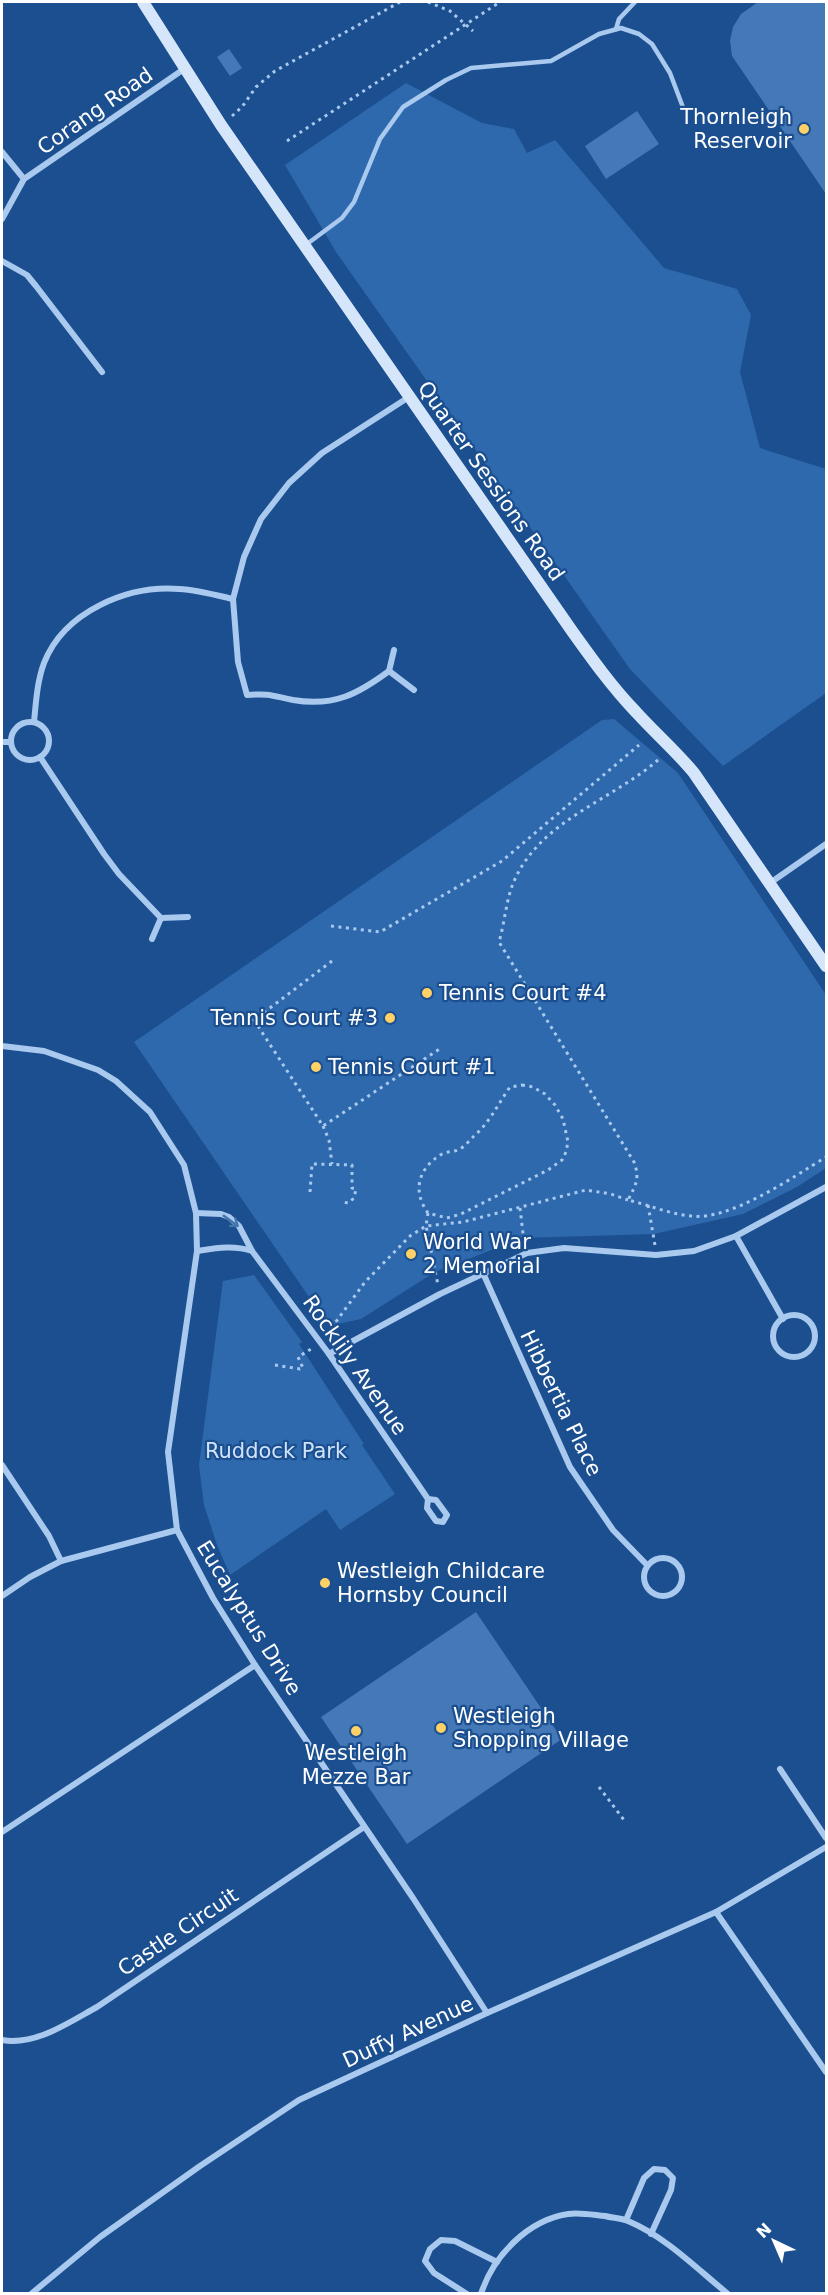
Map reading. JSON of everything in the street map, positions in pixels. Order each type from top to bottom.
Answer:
[{"type":"main road","name":"Quarter Sessions Road","points":[[143,2],[221,125],[578,640],[627,702],[694,773],[826,966]]},
{"type":"street","name":"Corang Road","points":[[2,218],[24,179],[184,69]]},
{"type":"street","name":"Corang Road","points":[[2,152],[24,179]]},
{"type":"street","points":[[2,261],[27,275],[102,372]]},
{"type":"street","points":[[394,650],[389,671],[347,697],[317,703],[267,693],[247,695],[238,663],[233,599],[244,557],[261,519],[289,483],[322,453],[409,397]]},
{"type":"street","points":[[34,722],[38,687],[44,663],[55,641],[76,620],[105,602],[138,592],[178,588],[233,599]]},
{"type":"street","points":[[389,671],[414,690]]},
{"type":"street","points":[[27,722],[34,722],[43,727],[48,737],[47,748],[40,757],[34,759],[21,758],[16,754],[11,742],[15,729],[27,722]]},
{"type":"street","points":[[2,742],[11,742]]},
{"type":"street","points":[[40,757],[119,874],[161,918],[188,917]]},
{"type":"street","points":[[770,883],[826,844]]},
{"type":"street","points":[[152,939],[161,918]]},
{"type":"street","name":"Eucalyptus Drive","points":[[2,1046],[45,1051],[98,1070],[131,1094],[150,1112],[184,1165],[196,1213],[197,1251],[168,1452],[177,1530],[213,1598],[255,1665],[487,2013]]},
{"type":"street","points":[[329,1354],[440,1294],[527,1253],[564,1248],[656,1255],[694,1251],[736,1236],[826,1187]]},
{"type":"street","name":"Rocklily Avenue","points":[[196,1213],[220,1214],[229,1217],[239,1226],[252,1251],[321,1342],[428,1499]]},
{"type":"street","points":[[736,1236],[783,1318]]},
{"type":"street","points":[[197,1251],[238,1247],[252,1251]]},
{"type":"street","name":"Hibbertia Place","points":[[483,1273],[570,1467],[613,1530],[647,1565]]},
{"type":"street","points":[[795,1315],[802,1317],[812,1326],[815,1338],[813,1345],[803,1354],[790,1356],[778,1349],[774,1343],[774,1329],[783,1318],[795,1315]]},
{"type":"street","points":[[2,1465],[49,1536],[61,1560]]},
{"type":"street","points":[[2,1596],[61,1560],[177,1530]]},
{"type":"street","points":[[658,1558],[672,1559],[681,1569],[682,1582],[679,1588],[669,1595],[651,1593],[644,1583],[647,1565],[658,1558]]},
{"type":"street","points":[[2,1832],[255,1665]]},
{"type":"street","points":[[780,1768],[826,1838]]},
{"type":"street","name":"Castle Circuit","points":[[2,2040],[17,2043],[55,2030],[97,2007],[364,1827]]},
{"type":"street","name":"Duffy Avenue","points":[[31,2294],[100,2237],[299,2100],[487,2013],[716,1912],[826,1847]]},
{"type":"street","points":[[716,1912],[826,2072]]},
{"type":"street","points":[[626,2220],[644,2178],[654,2169],[665,2170],[673,2178],[671,2190],[651,2234]]},
{"type":"street","points":[[480,2294],[485,2281],[503,2253],[534,2226],[568,2214],[597,2215],[626,2220],[666,2242],[728,2294]]},
{"type":"street","points":[[466,2294],[434,2273],[425,2261],[430,2249],[441,2240],[455,2241],[497,2262]]},
{"type":"lane","points":[[616,29],[619,19],[635,2]]},
{"type":"lane","points":[[304,246],[342,218],[354,202],[380,139],[403,108],[446,80],[471,68],[551,61],[599,34],[616,29],[631,30],[652,44],[670,73],[684,110]]},
{"type":"path","points":[[221,125],[242,107],[256,87],[275,71],[400,2]]},
{"type":"path","points":[[428,2],[450,11],[473,31]]},
{"type":"path","points":[[287,141],[500,2]]},
{"type":"path","points":[[331,926],[380,932],[501,861],[639,745]]},
{"type":"path","points":[[628,1200],[638,1183],[638,1173],[634,1162],[500,942],[514,881],[535,848],[594,802],[657,760]]},
{"type":"path","points":[[332,961],[254,1020],[323,1125],[329,1140],[332,1164]]},
{"type":"path","points":[[323,1125],[441,1048]]},
{"type":"path","points":[[428,1213],[447,1218],[461,1214],[562,1161],[568,1142],[563,1119],[545,1094],[533,1087],[522,1085],[510,1087],[494,1114],[476,1134],[459,1150],[444,1153],[432,1162],[424,1173],[417,1189],[428,1213],[426,1226],[440,1294]]},
{"type":"path","points":[[274,1365],[282,1368],[303,1368],[298,1358],[321,1342],[365,1282],[410,1236],[426,1226],[463,1222],[586,1190],[611,1194],[693,1216],[711,1215],[729,1210],[764,1193],[826,1157]]},
{"type":"path","points":[[310,1192],[312,1164],[352,1165],[352,1188],[356,1189],[354,1198],[348,1203],[343,1202]]},
{"type":"path","points":[[648,1205],[656,1255]]},
{"type":"path","points":[[520,1208],[522,1238],[527,1253]]},
{"type":"path","points":[[461,1214],[463,1222]]},
{"type":"path","points":[[599,1787],[624,1820]]},
{"type":"green space","points":[[406,83],[482,123],[514,129],[527,153],[555,140],[664,268],[737,289],[751,315],[740,372],[760,448],[826,469],[826,693],[723,766],[630,669],[336,252],[285,165]]},
{"type":"green space","points":[[614,719],[678,773],[826,995],[826,1168],[797,1187],[743,1214],[654,1234],[522,1238],[435,1272],[361,1319],[329,1326],[134,1042],[602,720]]},
{"type":"green space","name":"Ruddock Park","points":[[254,1275],[302,1342],[299,1344],[395,1494],[340,1530],[326,1509],[230,1575],[204,1505],[199,1465],[223,1281]]},
{"type":"building","name":"Thornleigh Reservoir","points":[[758,2],[826,2],[826,194],[732,56],[730,41],[733,27],[741,14]]},
{"type":"building","points":[[229,49],[242,68],[230,76],[217,57]]},
{"type":"building","points":[[637,111],[659,144],[606,179],[585,146]]},
{"type":"building","name":"Westleigh Shopping Village","points":[[476,1612],[562,1739],[407,1844],[321,1717]]},
{"type":"place","name":"Thornleigh Reservoir","points":[[804,129]]},
{"type":"place","name":"Tennis Court #4","points":[[427,993]]},
{"type":"place","name":"Tennis Court #3","points":[[390,1018]]},
{"type":"place","name":"Tennis Court #1","points":[[316,1067]]},
{"type":"place","name":"World War 2 Memorial","points":[[411,1254]]},
{"type":"place","name":"Westleigh Childcare Hornsby Council","points":[[325,1583]]},
{"type":"place","name":"Westleigh Shopping Village","points":[[441,1728]]},
{"type":"place","name":"Westleigh Mezze Bar","points":[[356,1731]]}]
